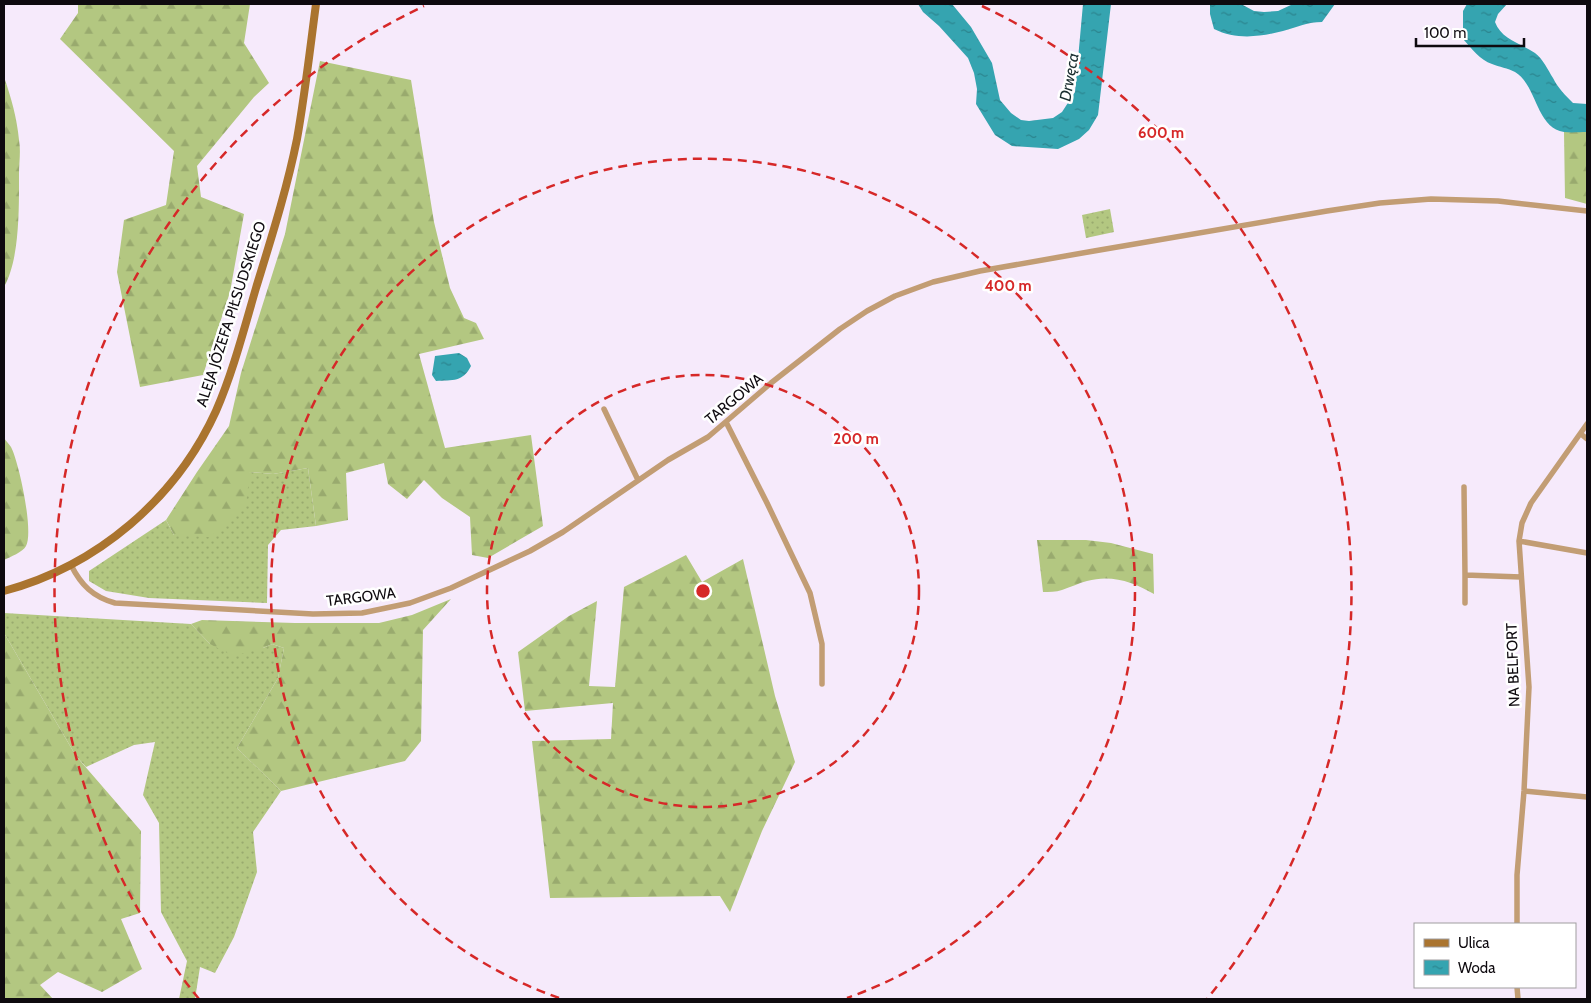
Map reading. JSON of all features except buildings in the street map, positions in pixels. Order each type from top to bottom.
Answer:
[{"type":"main road","name":"ALEJA JÓZEFA PIŁSUDSKIEGO","points":[[4,591],[35,581],[71,565],[128,528],[155,502],[190,458],[215,412],[233,364],[288,178],[304,93],[316,4]]},
{"type":"street","name":"TARGOWA","points":[[71,565],[86,588],[99,597],[115,603],[313,614],[370,612],[402,605],[431,597],[530,551],[563,532],[673,456],[708,437],[840,329],[867,311],[895,296],[934,282],[956,276],[1327,210],[1380,204],[1431,199],[1498,202],[1587,211]]},
{"type":"street","points":[[604,410],[638,480]]},
{"type":"street","points":[[726,422],[810,593],[822,644],[822,684]]},
{"type":"street","name":"NA BELFORT","points":[[1517,923],[1517,875],[1524,791],[1529,687],[1519,541],[1522,523],[1531,503],[1587,424]]},
{"type":"street","points":[[1581,434],[1587,439]]},
{"type":"street","points":[[1464,487],[1465,603]]},
{"type":"street","points":[[1519,541],[1587,553]]},
{"type":"street","points":[[1465,575],[1522,577]]},
{"type":"street","points":[[1524,791],[1587,797]]},
{"type":"green space","points":[[78,4],[250,4],[244,43],[269,83],[254,97],[197,166],[201,197],[244,214],[230,292],[203,375],[140,387],[117,272],[124,220],[166,205],[174,151],[60,39],[78,13]]},
{"type":"green space","points":[[320,61],[411,80],[434,222],[450,288],[464,318],[476,323],[484,339],[419,354],[445,448],[531,435],[543,526],[488,558],[472,555],[470,517],[442,498],[424,480],[407,499],[388,484],[384,463],[346,473],[348,520],[316,526],[308,468],[273,474],[250,472],[246,503],[229,523],[209,537],[174,535],[166,520],[229,426],[241,373],[285,234]]},
{"type":"green space","points":[[4,77],[15,116],[20,153],[18,232],[13,262],[4,287]]},
{"type":"green space","points":[[1564,132],[1587,132],[1587,204],[1565,198]]},
{"type":"green space","points":[[1110,209],[1114,232],[1086,238],[1082,215]]},
{"type":"green space","points":[[4,438],[11,447],[18,467],[27,512],[28,538],[24,548],[4,560]]},
{"type":"green space","points":[[308,468],[316,526],[281,530],[268,545],[267,603],[149,598],[106,591],[89,581],[89,571],[166,520],[174,535],[250,472],[273,474]]},
{"type":"green space","points":[[1037,540],[1086,540],[1111,543],[1153,554],[1154,594],[1122,580],[1105,578],[1087,581],[1060,591],[1043,592]]},
{"type":"green space","points":[[686,555],[702,582],[743,559],[775,696],[795,762],[762,831],[730,912],[720,896],[550,898],[532,741],[611,739],[613,703],[525,711],[518,652],[569,616],[597,601],[589,686],[615,687],[624,587]]},
{"type":"green space","points":[[451,599],[423,630],[421,741],[405,761],[281,791],[237,748],[278,678],[284,648],[272,644],[233,656],[210,644],[191,624],[202,620],[379,623],[412,615]]},
{"type":"green space","points":[[4,613],[191,624],[210,644],[263,648],[272,644],[284,648],[278,678],[237,748],[281,791],[253,832],[257,872],[234,937],[215,973],[200,967],[195,999],[179,999],[187,961],[161,912],[159,823],[143,795],[155,742],[134,745],[86,767],[76,756],[4,633]]},
{"type":"green space","points":[[4,633],[76,756],[141,831],[140,913],[121,919],[142,969],[102,992],[58,972],[40,985],[53,999],[4,999]]},
{"type":"water","points":[[918,4],[952,4],[971,27],[992,63],[1000,100],[1011,113],[1021,120],[1029,121],[1053,118],[1062,112],[1075,92],[1083,4],[1111,4],[1098,115],[1089,130],[1079,139],[1058,149],[1012,146],[995,135],[976,104],[977,89],[974,73],[968,58],[939,26],[923,12]]},
{"type":"water","points":[[1210,4],[1241,4],[1254,11],[1264,12],[1278,11],[1293,4],[1335,4],[1322,22],[1257,36],[1239,36],[1214,29],[1210,14]]},
{"type":"water","points":[[1467,4],[1507,4],[1498,14],[1495,22],[1498,28],[1506,37],[1538,55],[1555,82],[1573,103],[1587,104],[1587,132],[1564,132],[1555,129],[1542,115],[1522,78],[1515,72],[1488,62],[1473,50],[1463,39],[1463,11]]},
{"type":"water","points":[[459,353],[467,358],[471,366],[465,375],[457,379],[436,381],[432,375],[435,356]]},
{"type":"water label","name":"Drwęca","points":[[1069,77]]}]
